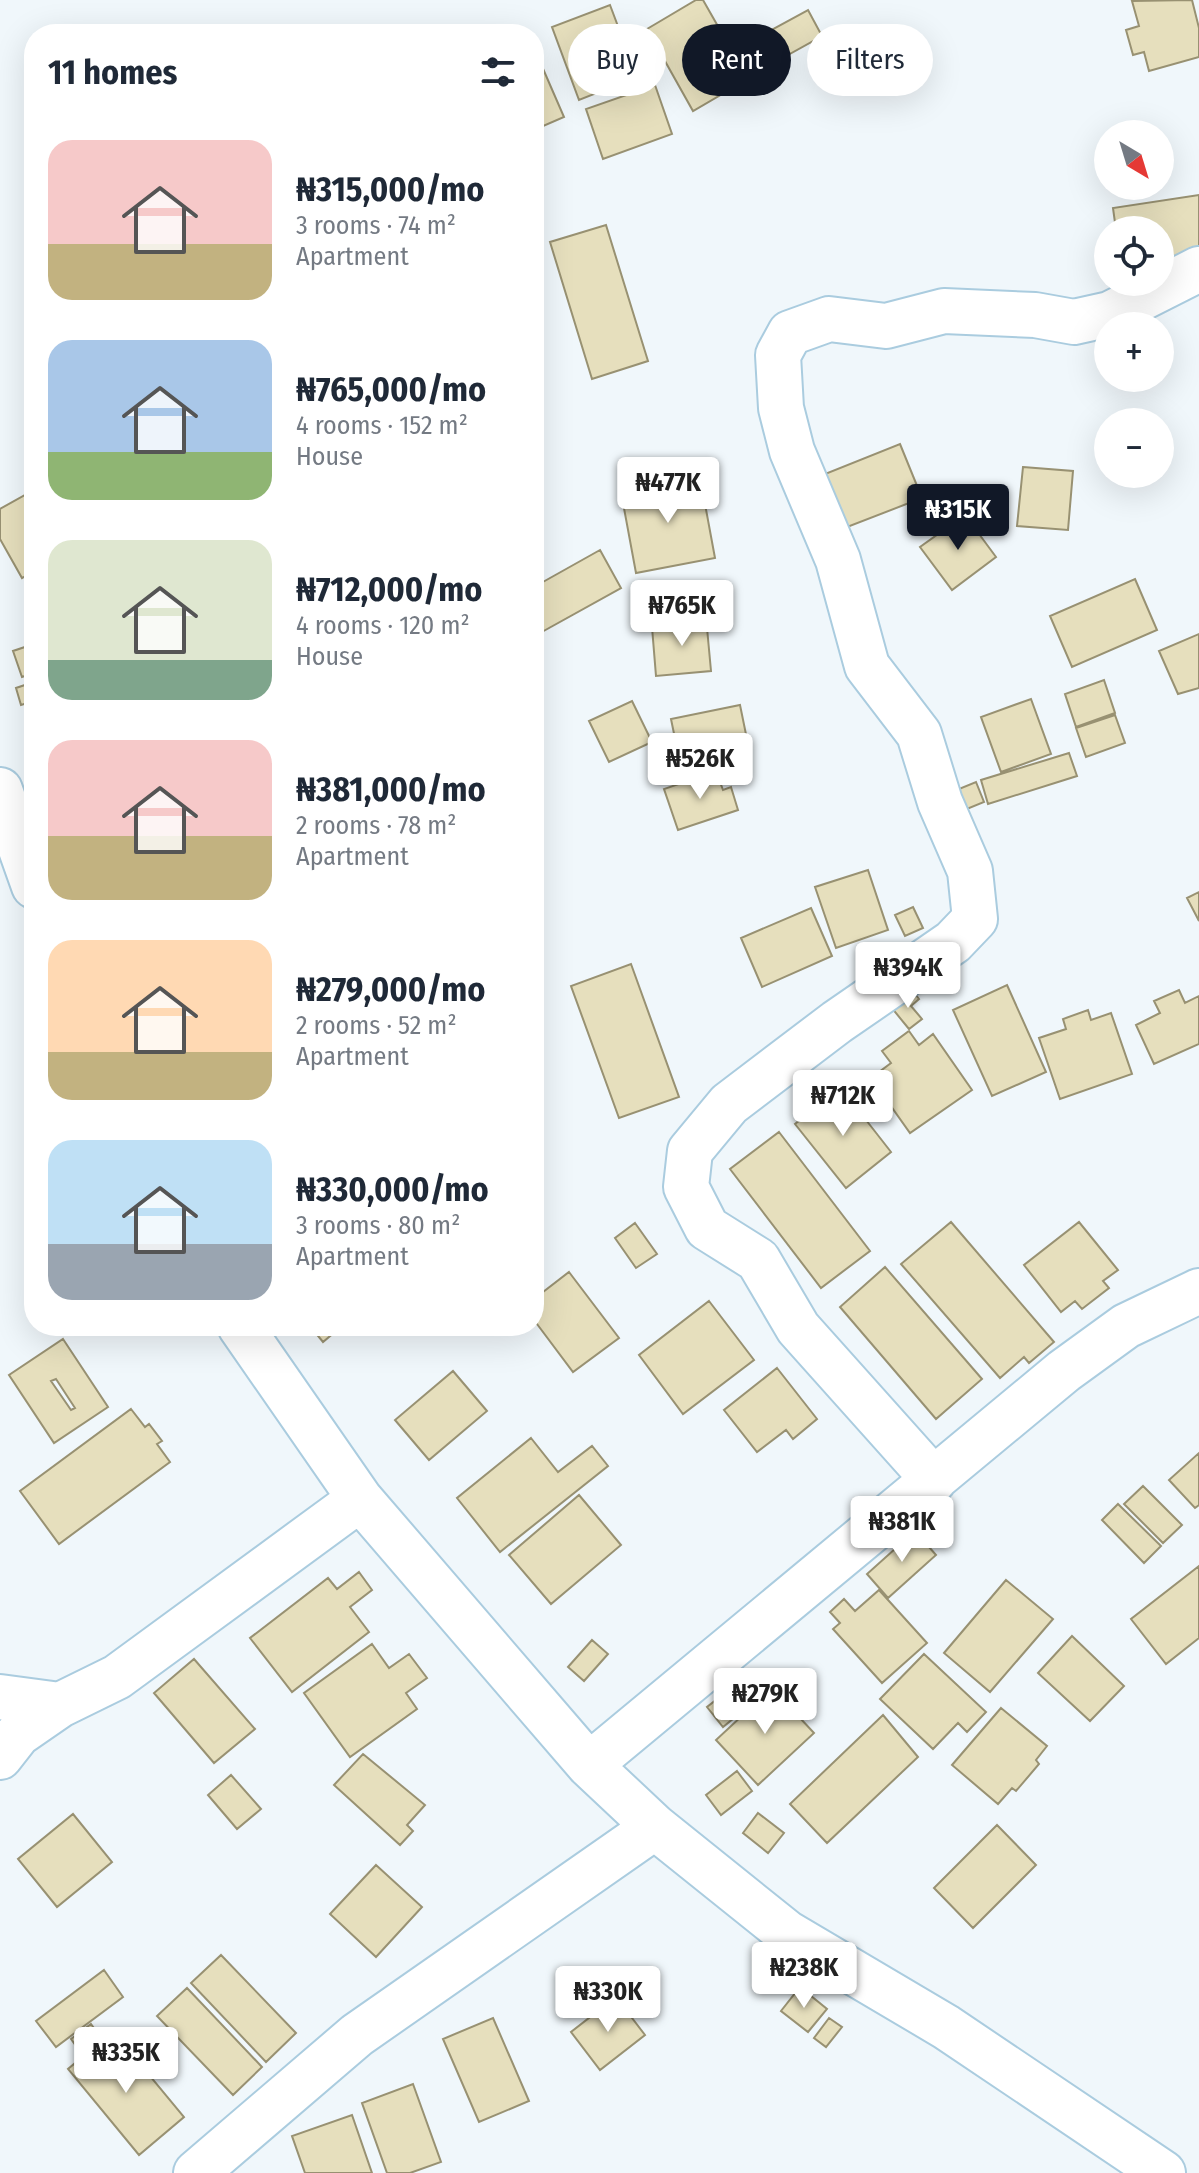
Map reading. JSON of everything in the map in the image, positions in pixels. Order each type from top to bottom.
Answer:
[{"type":"street","points":[[934,1480],[798,1328],[758,1260],[707,1228],[686,1187],[690,1151],[729,1104],[837,1022],[953,942],[975,919],[970,871],[940,802],[919,734],[867,666],[838,560],[792,451],[781,408],[778,355],[790,333],[829,319],[886,326],[944,311],[1035,315],[1074,322],[1110,314],[1199,269]]},
{"type":"street","points":[[0,790],[24,858]]},
{"type":"street","points":[[589,1765],[1064,1371],[1126,1326],[1199,1291]]},
{"type":"street","points":[[247,1336],[360,1499],[459,1618],[589,1765],[655,1827],[787,1933],[946,2027],[1163,2173]]},
{"type":"street","points":[[2,1750],[18,1734],[60,1705],[117,1677],[360,1499]]},
{"type":"street","points":[[0,1697],[60,1705]]},
{"type":"street","points":[[196,2173],[357,2035],[655,1827]]},
{"type":"building","points":[[696,0],[703,0],[717,24],[682,24],[682,91],[666,63],[666,24],[655,24]]},
{"type":"building","points":[[1192,0],[1199,28],[1199,57],[1149,71],[1144,52],[1133,55],[1126,30],[1139,26],[1132,1]]},
{"type":"building","points":[[610,5],[617,24],[568,24],[568,70],[552,27]]},
{"type":"building","points":[[808,10],[816,24],[807,24],[807,44],[791,53],[791,24],[782,24]]},
{"type":"building","points":[[544,71],[564,117],[544,126]]},
{"type":"building","points":[[623,96],[659,96],[672,134],[603,159],[586,109]]},
{"type":"building","points":[[685,96],[719,96],[693,111]]},
{"type":"building","points":[[1199,195],[1199,258],[1174,262],[1174,216],[1114,216],[1113,208]]},
{"type":"building","points":[[606,225],[648,361],[592,379],[550,242]]},
{"type":"building","points":[[900,444],[922,498],[842,529],[820,476]]},
{"type":"building","points":[[1023,467],[1073,471],[1068,530],[1017,526]]},
{"type":"building","points":[[700,477],[715,558],[636,573],[621,492]]},
{"type":"building","points":[[24,496],[22,578],[0,539],[0,509]]},
{"type":"building","points":[[965,515],[996,557],[952,590],[920,547]]},
{"type":"building","points":[[600,550],[621,588],[544,631],[544,581]]},
{"type":"building","points":[[1135,579],[1157,630],[1072,667],[1050,616]]},
{"type":"building","points":[[706,617],[711,671],[656,676],[652,627]]},
{"type":"building","points":[[1199,634],[1199,688],[1178,694],[1159,651]]},
{"type":"building","points":[[24,647],[24,676],[22,677],[13,651]]},
{"type":"building","points":[[1104,680],[1115,713],[1076,727],[1065,694]]},
{"type":"building","points":[[24,685],[24,704],[21,705],[16,688]]},
{"type":"building","points":[[1031,699],[1051,754],[1001,772],[981,717]]},
{"type":"building","points":[[632,701],[652,742],[609,762],[589,721]]},
{"type":"building","points":[[740,705],[749,749],[680,763],[671,719]]},
{"type":"building","points":[[1115,715],[1125,743],[1086,757],[1076,728]]},
{"type":"building","points":[[1069,753],[1077,776],[988,804],[981,780]]},
{"type":"building","points":[[716,771],[723,790],[731,787],[738,810],[678,830],[664,789]]},
{"type":"building","points":[[976,782],[984,802],[962,811],[954,791]]},
{"type":"building","points":[[868,870],[888,930],[836,948],[815,887]]},
{"type":"building","points":[[1199,892],[1199,921],[1187,898]]},
{"type":"building","points":[[913,907],[923,928],[905,936],[895,915]]},
{"type":"building","points":[[811,908],[832,956],[762,987],[741,938]]},
{"type":"building","points":[[631,964],[679,1097],[619,1118],[571,986]]},
{"type":"building","points":[[1007,985],[1046,1072],[992,1096],[953,1010]]},
{"type":"building","points":[[1179,990],[1185,1003],[1199,996],[1199,1044],[1154,1064],[1136,1025],[1160,1013],[1154,1001]]},
{"type":"building","points":[[913,991],[919,999],[911,1006],[922,1019],[909,1029],[891,1007]]},
{"type":"building","points":[[1088,1010],[1091,1020],[1111,1013],[1132,1074],[1060,1099],[1039,1038],[1066,1029],[1063,1019]]},
{"type":"building","points":[[909,1031],[919,1045],[933,1034],[972,1090],[910,1133],[871,1078],[891,1063],[882,1051]]},
{"type":"building","points":[[841,1088],[891,1152],[846,1188],[795,1124]]},
{"type":"building","points":[[779,1132],[870,1251],[821,1288],[730,1169]]},
{"type":"building","points":[[951,1222],[1054,1342],[1029,1363],[1024,1357],[1000,1378],[901,1264]]},
{"type":"building","points":[[1079,1222],[1118,1270],[1103,1281],[1109,1288],[1082,1309],[1075,1301],[1061,1312],[1024,1265]]},
{"type":"building","points":[[635,1223],[657,1254],[636,1268],[615,1238]]},
{"type":"building","points":[[885,1267],[982,1379],[936,1419],[840,1307]]},
{"type":"building","points":[[569,1272],[619,1338],[573,1372],[544,1333],[544,1291]]},
{"type":"building","points":[[709,1301],[754,1360],[683,1414],[639,1355]]},
{"type":"building","points":[[63,1339],[108,1407],[54,1443],[9,1375]],"holes":[[[56,1379],[75,1408],[71,1410],[51,1381]]]},
{"type":"building","points":[[777,1368],[817,1419],[793,1439],[786,1430],[757,1452],[724,1410]]},
{"type":"building","points":[[453,1371],[487,1411],[429,1460],[395,1420]]},
{"type":"building","points":[[131,1409],[145,1427],[149,1424],[162,1441],[157,1444],[170,1462],[59,1544],[20,1491]]},
{"type":"building","points":[[531,1438],[558,1472],[592,1446],[608,1466],[500,1552],[457,1498]]},
{"type":"building","points":[[1199,1453],[1199,1505],[1195,1508],[1169,1480]]},
{"type":"building","points":[[1143,1486],[1182,1525],[1163,1543],[1124,1504]]},
{"type":"building","points":[[579,1495],[621,1545],[551,1604],[509,1555]]},
{"type":"building","points":[[1118,1504],[1161,1546],[1144,1563],[1102,1520]]},
{"type":"building","points":[[915,1531],[936,1555],[888,1598],[867,1574]]},
{"type":"building","points":[[1199,1566],[1199,1638],[1166,1664],[1131,1619]]},
{"type":"building","points":[[359,1572],[372,1590],[350,1607],[369,1632],[292,1692],[250,1638],[328,1578],[337,1589]]},
{"type":"building","points":[[1006,1580],[1053,1619],[990,1692],[944,1653]]},
{"type":"building","points":[[879,1590],[927,1643],[882,1683],[833,1629],[840,1623],[830,1612],[844,1599],[855,1611]]},
{"type":"building","points":[[1072,1636],[1124,1686],[1090,1721],[1038,1673]]},
{"type":"building","points":[[592,1640],[608,1654],[584,1681],[568,1667]]},
{"type":"building","points":[[372,1644],[389,1668],[409,1654],[427,1678],[406,1693],[417,1709],[350,1757],[304,1693]]},
{"type":"building","points":[[924,1654],[986,1712],[967,1732],[958,1723],[933,1749],[880,1699]]},
{"type":"building","points":[[194,1659],[255,1729],[214,1763],[154,1693]]},
{"type":"building","points":[[772,1688],[814,1733],[758,1785],[716,1740]]},
{"type":"building","points":[[725,1693],[740,1713],[723,1727],[707,1707]]},
{"type":"building","points":[[1001,1708],[1047,1746],[1036,1760],[1039,1764],[1016,1791],[1012,1788],[998,1804],[952,1765]]},
{"type":"building","points":[[883,1715],[918,1757],[827,1843],[790,1804]]},
{"type":"building","points":[[363,1754],[425,1805],[407,1825],[413,1831],[400,1845],[334,1785]]},
{"type":"building","points":[[737,1771],[752,1791],[721,1815],[706,1795]]},
{"type":"building","points":[[231,1775],[261,1809],[237,1829],[208,1795]]},
{"type":"building","points":[[758,1813],[784,1833],[768,1853],[743,1833]]},
{"type":"building","points":[[73,1814],[112,1862],[57,1907],[18,1859]]},
{"type":"building","points":[[997,1825],[1036,1865],[973,1928],[934,1888]]},
{"type":"building","points":[[376,1865],[422,1907],[376,1957],[330,1914]]},
{"type":"building","points":[[221,1955],[296,2033],[266,2062],[191,1983]]},
{"type":"building","points":[[104,1970],[123,1997],[56,2047],[36,2021]]},
{"type":"building","points":[[800,1987],[827,2009],[808,2032],[781,2011]]},
{"type":"building","points":[[187,1988],[262,2067],[233,2095],[157,2016]]},
{"type":"building","points":[[616,1997],[645,2035],[600,2070],[571,2032]]},
{"type":"building","points":[[493,2018],[529,2101],[479,2122],[443,2039]]},
{"type":"building","points":[[829,2018],[842,2027],[826,2047],[814,2038]]},
{"type":"building","points":[[91,2024],[99,2035],[79,2050],[71,2039]]},
{"type":"building","points":[[109,2035],[132,2062],[136,2059],[184,2117],[139,2155],[68,2069]]},
{"type":"building","points":[[413,2084],[441,2162],[410,2173],[387,2173],[362,2103]]},
{"type":"building","points":[[352,2115],[372,2173],[305,2173],[292,2136]]}]
